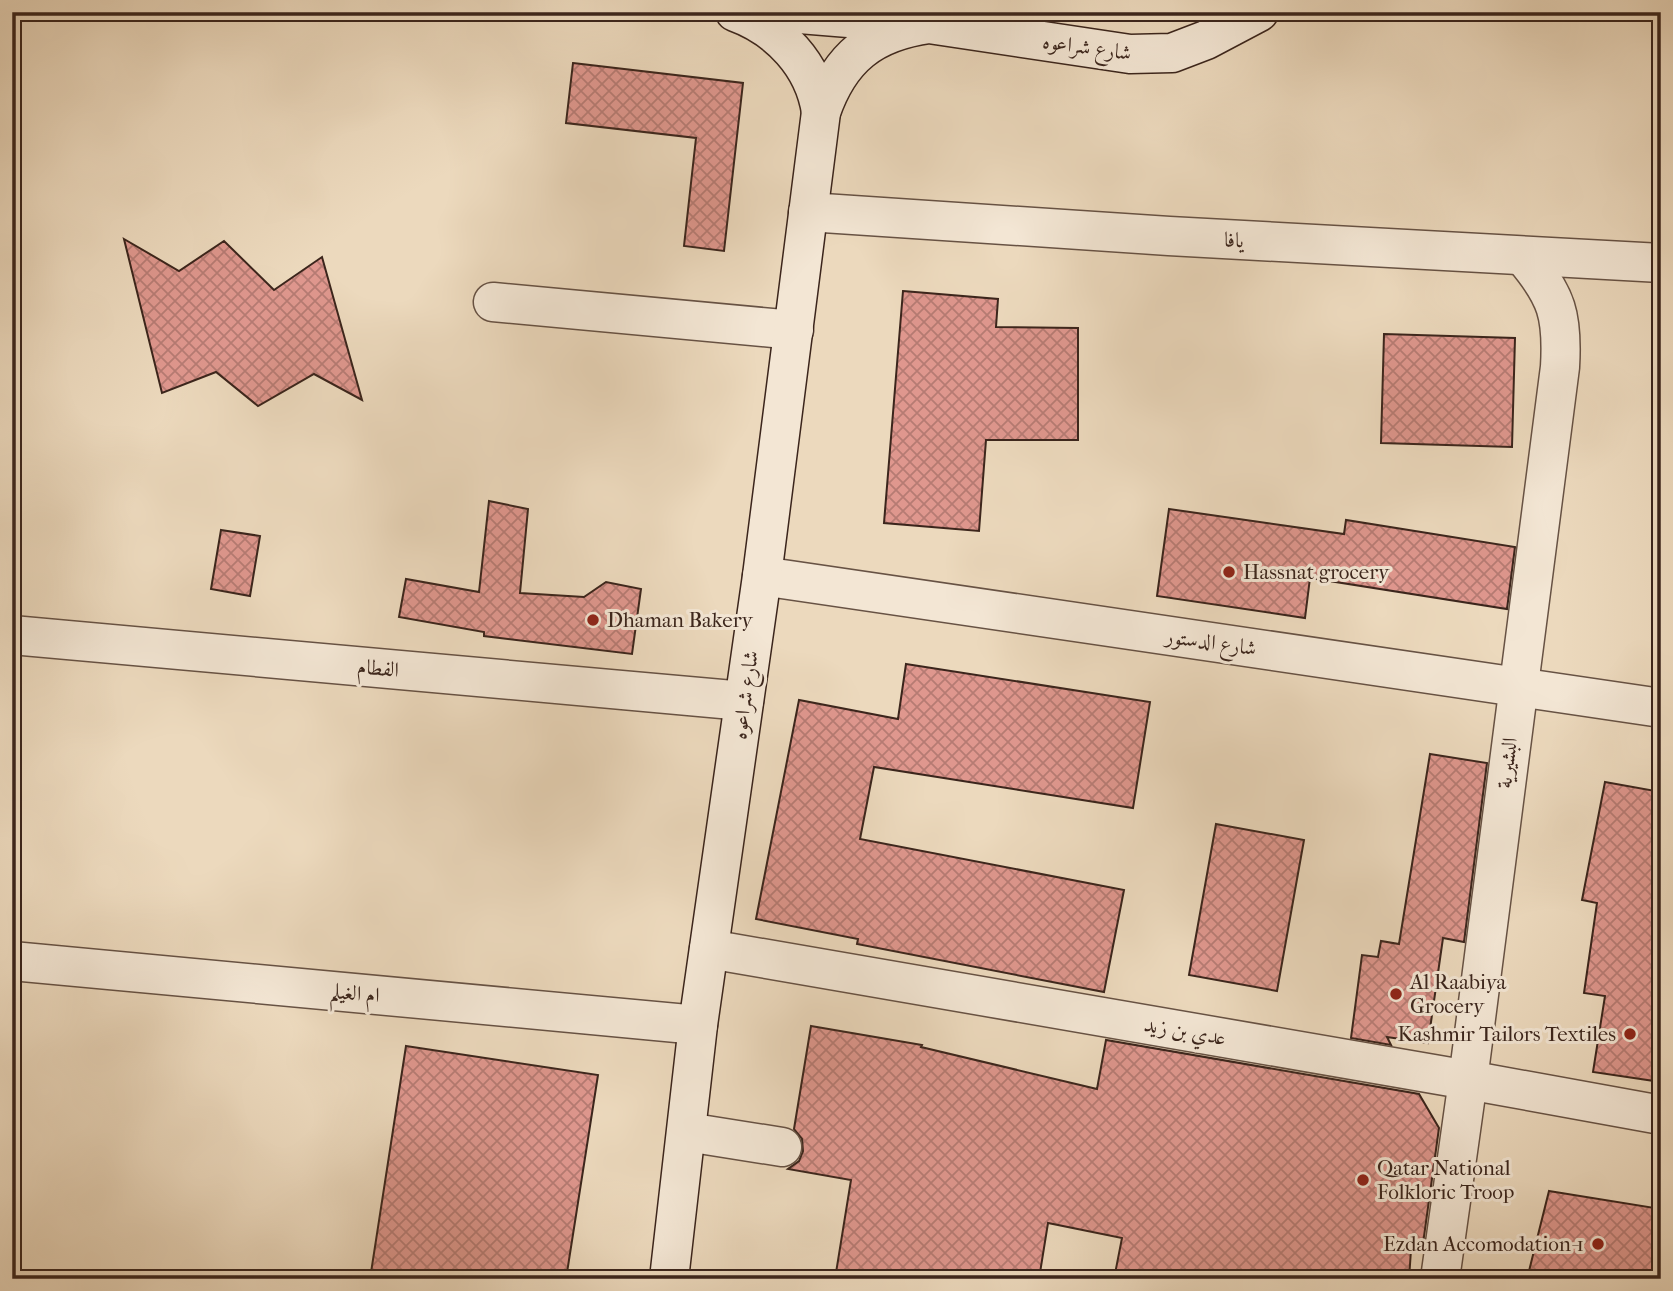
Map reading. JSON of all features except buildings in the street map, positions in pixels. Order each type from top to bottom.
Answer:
[{"type":"street","name":"شارع شراعوه","points":[[734,12],[761,24],[804,64],[818,94],[821,112]]},
{"type":"street","points":[[775,12],[929,24]]},
{"type":"street","name":"شارع شراعوه","points":[[669,1279],[698,1025],[762,576],[821,112],[836,78],[850,59],[865,46],[896,31],[929,24],[1130,54],[1172,53],[1206,40],[1259,12]]},
{"type":"street","name":"يافا","points":[[808,212],[1524,257],[1661,262]]},
{"type":"street","name":"البشيرية","points":[[1440,1279],[1468,1080],[1562,337],[1557,307],[1544,280],[1524,257]]},
{"type":"street","points":[[493,302],[793,330]]},
{"type":"street","name":"شارع الدستور","points":[[762,576],[1661,708]]},
{"type":"street","name":"الفطام","points":[[12,635],[744,701]]},
{"type":"street","name":"عدي بن زيد","points":[[709,949],[1661,1115]]},
{"type":"street","name":"ام الغيلم","points":[[12,961],[698,1025]]},
{"type":"street","points":[[687,1132],[782,1147]]},
{"type":"place","name":"Hassnat grocery","points":[[1229,572]]},
{"type":"place","name":"Dhaman Bakery","points":[[593,620]]},
{"type":"place","name":"Al Raabiya Grocery","points":[[1396,994]]},
{"type":"place","name":"Kashmir Tailors Textiles","points":[[1630,1034]]},
{"type":"place","name":"Qatar National Folkloric Troop","points":[[1363,1180]]},
{"type":"place","name":"Ezdan Accomodation-1","points":[[1598,1244]]}]
